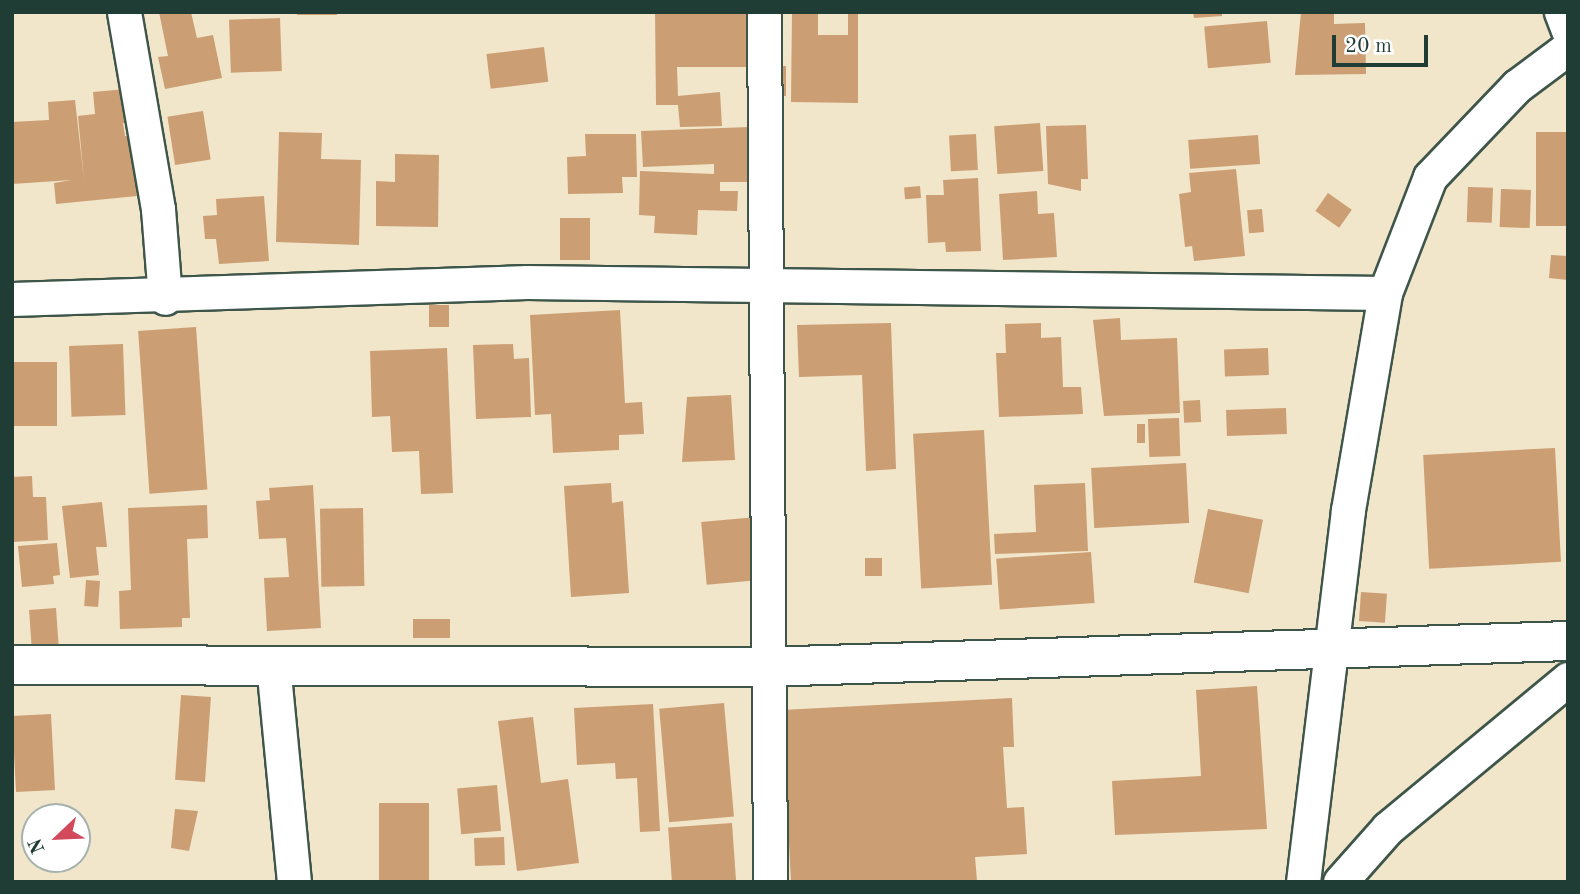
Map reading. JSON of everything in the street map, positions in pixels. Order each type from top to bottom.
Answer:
[{"type":"street","points":[[124,12],[158,208],[165,298]]},
{"type":"street","points":[[764,12],[768,289],[764,667],[770,882]]},
{"type":"street","points":[[1561,12],[1568,30]]},
{"type":"street","points":[[1303,882],[1334,644],[1348,510],[1385,293],[1430,177],[1517,86],[1568,47]]},
{"type":"street","points":[[12,299],[165,298],[527,282],[768,289],[1083,285],[1385,293]]},
{"type":"street","points":[[12,665],[764,667],[1334,644],[1568,641]]},
{"type":"street","points":[[272,664],[294,882]]},
{"type":"street","points":[[1340,882],[1388,828],[1568,679]]},
{"type":"building","points":[[159,12],[191,12],[197,38],[213,35],[222,78],[165,89],[158,57],[168,56]]},
{"type":"building","points":[[297,12],[337,12],[337,15],[297,15]]},
{"type":"building","points":[[655,12],[749,12],[750,67],[677,67],[678,96],[720,92],[722,126],[680,127],[678,105],[656,105]]},
{"type":"building","points":[[792,12],[818,12],[818,35],[848,35],[848,12],[858,12],[858,103],[791,102]]},
{"type":"building","points":[[1193,12],[1222,12],[1222,16],[1194,18]]},
{"type":"building","points":[[1301,12],[1334,12],[1334,24],[1365,23],[1366,74],[1295,75]]},
{"type":"building","points":[[280,18],[282,71],[231,73],[229,20]]},
{"type":"building","points":[[1267,21],[1271,63],[1208,68],[1204,26]]},
{"type":"building","points":[[544,47],[548,82],[491,89],[486,54]]},
{"type":"building","points":[[772,66],[786,66],[786,96],[772,96]]},
{"type":"building","points":[[126,89],[129,123],[123,123],[125,136],[131,136],[137,196],[56,204],[54,183],[72,180],[12,184],[12,122],[49,120],[48,102],[75,100],[84,180],[78,116],[95,114],[93,92]]},
{"type":"building","points":[[203,111],[211,159],[175,165],[167,117]]},
{"type":"building","points":[[1040,123],[1043,171],[997,174],[994,126]]},
{"type":"building","points":[[1086,125],[1088,179],[1081,179],[1081,191],[1048,184],[1046,126]]},
{"type":"building","points":[[749,127],[751,182],[720,182],[720,191],[738,191],[737,211],[698,210],[697,235],[654,233],[655,216],[639,215],[640,171],[714,174],[714,164],[643,167],[641,131]]},
{"type":"building","points":[[279,132],[322,133],[321,159],[361,160],[359,245],[276,242]]},
{"type":"building","points":[[1536,132],[1568,132],[1568,226],[1536,226]]},
{"type":"building","points":[[585,134],[636,134],[637,177],[622,177],[623,193],[568,194],[567,157],[586,156]]},
{"type":"building","points":[[976,134],[978,170],[951,171],[949,135]]},
{"type":"building","points":[[1258,135],[1260,164],[1190,169],[1188,140]]},
{"type":"building","points":[[395,154],[439,155],[438,227],[376,226],[376,181],[395,182]]},
{"type":"building","points":[[1236,169],[1245,256],[1194,261],[1192,246],[1185,247],[1179,194],[1191,192],[1189,173]]},
{"type":"building","points":[[978,178],[981,251],[946,252],[945,242],[928,243],[926,195],[944,195],[943,180]]},
{"type":"building","points":[[920,186],[921,198],[905,199],[904,187]]},
{"type":"building","points":[[1468,187],[1493,188],[1492,223],[1467,222]]},
{"type":"building","points":[[1501,189],[1531,190],[1530,228],[1500,227]]},
{"type":"building","points":[[1037,191],[1038,214],[1054,213],[1057,257],[1003,260],[999,194]]},
{"type":"building","points":[[1328,193],[1352,210],[1339,228],[1315,211]]},
{"type":"building","points":[[264,196],[269,261],[219,264],[216,239],[205,239],[203,216],[217,215],[216,199]]},
{"type":"building","points":[[1262,209],[1264,232],[1249,233],[1247,210]]},
{"type":"building","points":[[560,218],[590,218],[590,260],[560,260]]},
{"type":"building","points":[[1551,255],[1568,256],[1568,280],[1549,278]]},
{"type":"building","points":[[429,305],[449,305],[449,327],[429,327]]},
{"type":"building","points":[[620,310],[625,403],[642,402],[644,434],[619,435],[619,450],[553,453],[551,414],[535,415],[530,315]]},
{"type":"building","points":[[1120,318],[1121,340],[1177,338],[1180,413],[1104,416],[1093,320]]},
{"type":"building","points":[[891,323],[896,469],[866,471],[862,375],[799,377],[797,325]]},
{"type":"building","points":[[1041,323],[1041,338],[1061,337],[1063,387],[1081,387],[1083,414],[999,417],[996,353],[1006,353],[1005,324]]},
{"type":"building","points":[[196,327],[207,490],[150,494],[138,331]]},
{"type":"building","points":[[123,344],[125,415],[72,417],[69,346]]},
{"type":"building","points":[[513,344],[514,359],[529,358],[531,417],[476,419],[473,345]]},
{"type":"building","points":[[447,348],[453,493],[421,494],[419,451],[392,452],[390,416],[372,417],[370,351]]},
{"type":"building","points":[[1268,348],[1269,375],[1225,377],[1224,350]]},
{"type":"building","points":[[12,362],[57,362],[57,426],[12,426]]},
{"type":"building","points":[[731,395],[735,460],[682,462],[687,397]]},
{"type":"building","points":[[1200,400],[1201,422],[1184,423],[1183,401]]},
{"type":"building","points":[[1286,408],[1287,434],[1227,436],[1226,410]]},
{"type":"building","points":[[1179,418],[1180,456],[1149,457],[1148,419]]},
{"type":"building","points":[[1137,424],[1145,424],[1145,443],[1137,443]]},
{"type":"building","points":[[984,430],[992,585],[921,589],[913,434]]},
{"type":"building","points":[[1555,448],[1561,562],[1429,569],[1423,455]]},
{"type":"building","points":[[1186,463],[1189,523],[1094,528],[1091,468]]},
{"type":"building","points":[[32,476],[33,497],[46,497],[48,540],[12,542],[12,477]]},
{"type":"building","points":[[611,483],[612,503],[623,501],[629,593],[571,597],[564,486]]},
{"type":"building","points":[[1085,483],[1088,551],[995,554],[994,534],[1036,532],[1034,485]]},
{"type":"building","points":[[313,485],[321,628],[267,631],[264,578],[289,577],[286,538],[259,539],[256,501],[270,500],[269,488]]},
{"type":"building","points":[[102,502],[107,547],[96,547],[99,575],[70,578],[62,506]]},
{"type":"building","points":[[207,505],[208,538],[187,539],[190,618],[182,618],[182,627],[120,629],[119,591],[131,590],[128,508]]},
{"type":"building","points":[[363,508],[364,586],[321,587],[320,509]]},
{"type":"building","points":[[1208,509],[1263,520],[1249,593],[1194,583]]},
{"type":"building","points":[[757,517],[762,580],[707,585],[701,522]]},
{"type":"building","points":[[57,543],[60,575],[53,576],[54,584],[22,587],[18,546]]},
{"type":"building","points":[[1091,552],[1095,603],[1000,610],[996,559]]},
{"type":"building","points":[[865,558],[882,558],[882,576],[865,576]]},
{"type":"building","points":[[86,580],[100,581],[98,607],[84,606]]},
{"type":"building","points":[[1361,592],[1387,594],[1385,623],[1359,621]]},
{"type":"building","points":[[56,608],[59,647],[32,649],[29,610]]},
{"type":"building","points":[[413,619],[450,619],[450,638],[413,638]]},
{"type":"building","points":[[1257,686],[1267,829],[1115,835],[1112,781],[1201,776],[1196,690]]},
{"type":"building","points":[[181,695],[211,697],[205,782],[175,780]]},
{"type":"building","points":[[1012,698],[1014,747],[1003,747],[1007,808],[1024,807],[1027,854],[975,857],[977,881],[791,882],[782,710]]},
{"type":"building","points":[[724,703],[734,817],[669,822],[659,709]]},
{"type":"building","points":[[653,704],[660,831],[640,832],[637,778],[616,779],[615,763],[577,765],[574,708]]},
{"type":"building","points":[[51,714],[55,790],[16,792],[12,716]]},
{"type":"building","points":[[533,717],[541,783],[568,779],[579,863],[517,871],[498,721]]},
{"type":"building","points":[[497,785],[501,831],[461,834],[457,788]]},
{"type":"building","points":[[379,803],[429,803],[429,882],[379,882]]},
{"type":"building","points":[[175,809],[198,811],[189,851],[171,848]]},
{"type":"building","points":[[732,823],[736,882],[672,882],[668,827]]},
{"type":"building","points":[[504,837],[505,865],[475,866],[474,838]]}]
